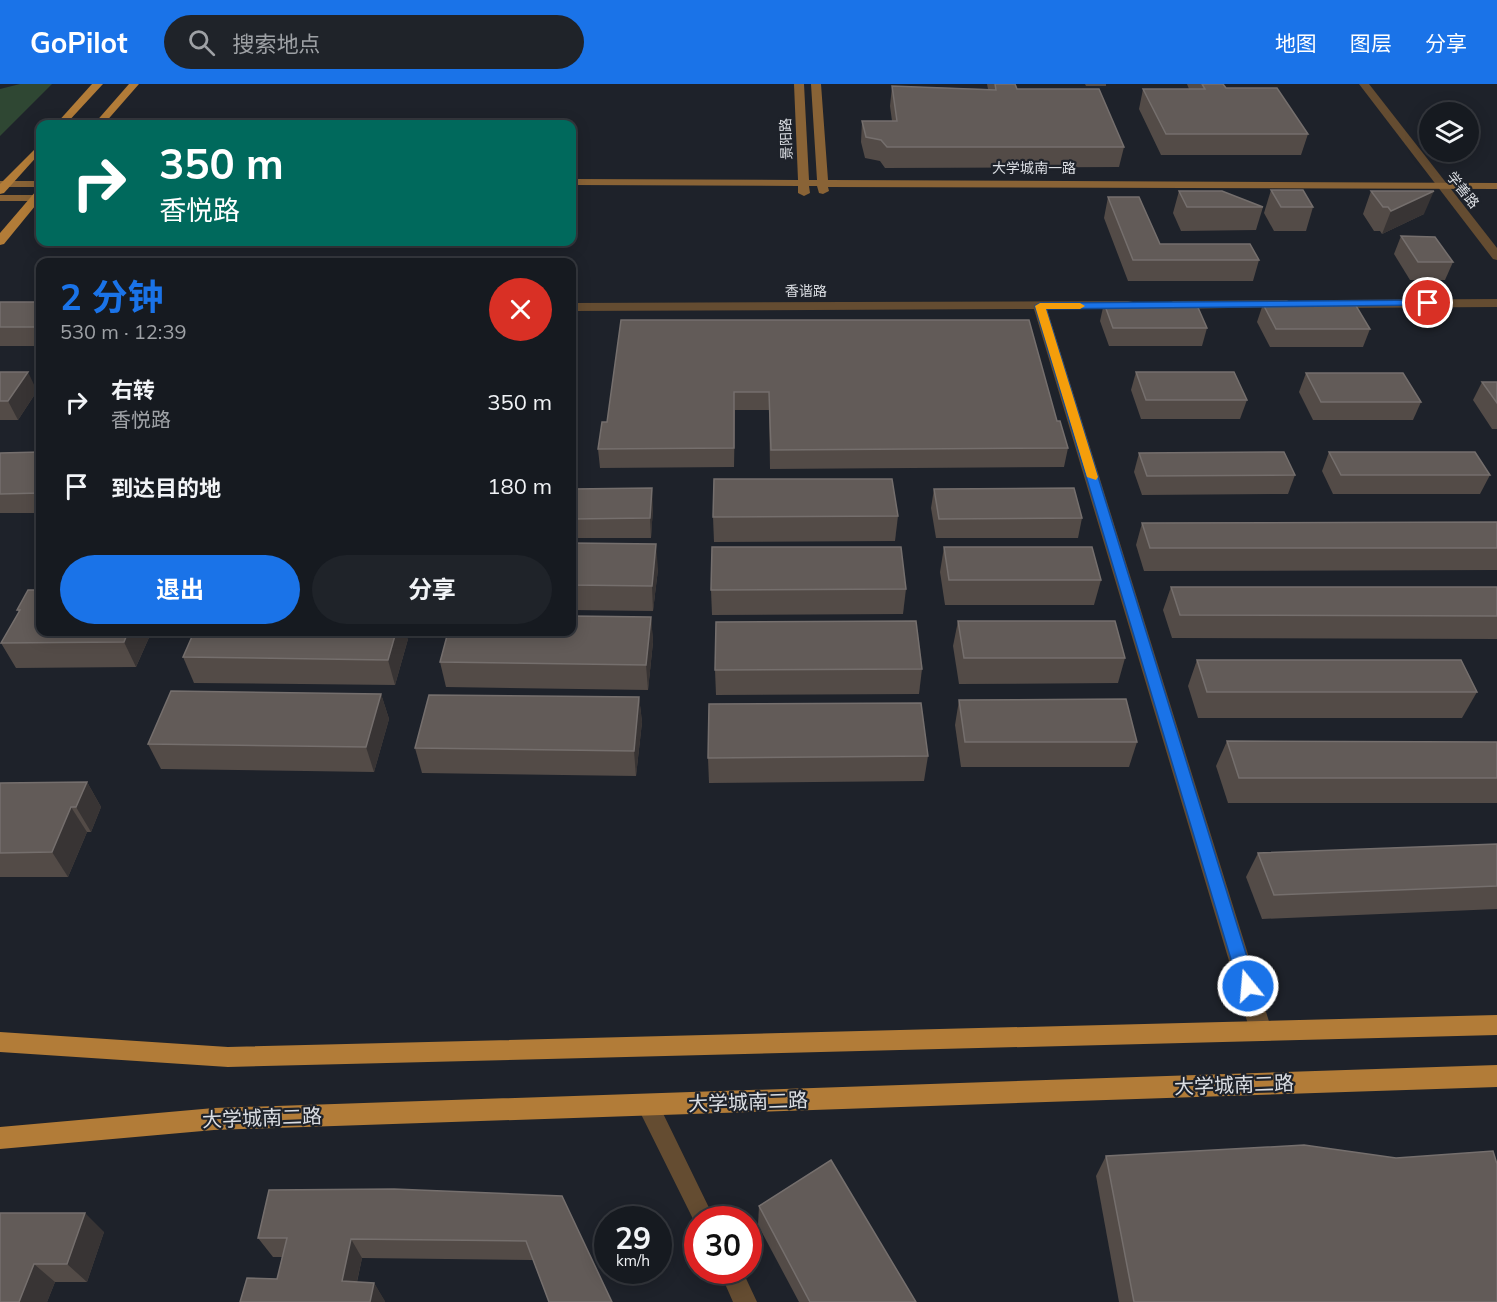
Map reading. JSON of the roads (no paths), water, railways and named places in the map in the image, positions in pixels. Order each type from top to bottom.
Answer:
[{"type":"highway","points":[[65,120],[98,84]]},
{"type":"highway","points":[[102,120],[134,84]]},
{"type":"highway","points":[[2,186],[36,151]]},
{"type":"highway","points":[[0,241],[36,199]]},
{"type":"highway","points":[[0,1042],[228,1058],[1497,1025]]},
{"type":"highway","name":"大学城南二路","points":[[0,1138],[214,1119],[1497,1076]]},
{"type":"main road","name":"景阳路","points":[[799,84],[803,187]]},
{"type":"main road","name":"景阳路","points":[[816,84],[823,187]]},
{"type":"main road","name":"大学城南一路","points":[[576,182],[803,187],[1444,190],[1497,186]]},
{"type":"main road","points":[[2,186],[36,184]]},
{"type":"main road","name":"大学城南一路","points":[[576,194],[803,187]]},
{"type":"main road","name":"大学城南一路","points":[[1444,190],[1497,195]]},
{"type":"main road","points":[[0,198],[36,196]]},
{"type":"street","name":"学善路","points":[[1364,84],[1497,256]]},
{"type":"street","points":[[1321,304],[1497,303]]},
{"type":"street","name":"香谐路","points":[[576,307],[1298,304]]},
{"type":"street","points":[[1040,306],[1261,1031]]},
{"type":"street","points":[[648,1106],[698,1206]]},
{"type":"street","points":[[737,1284],[746,1302]]}]
